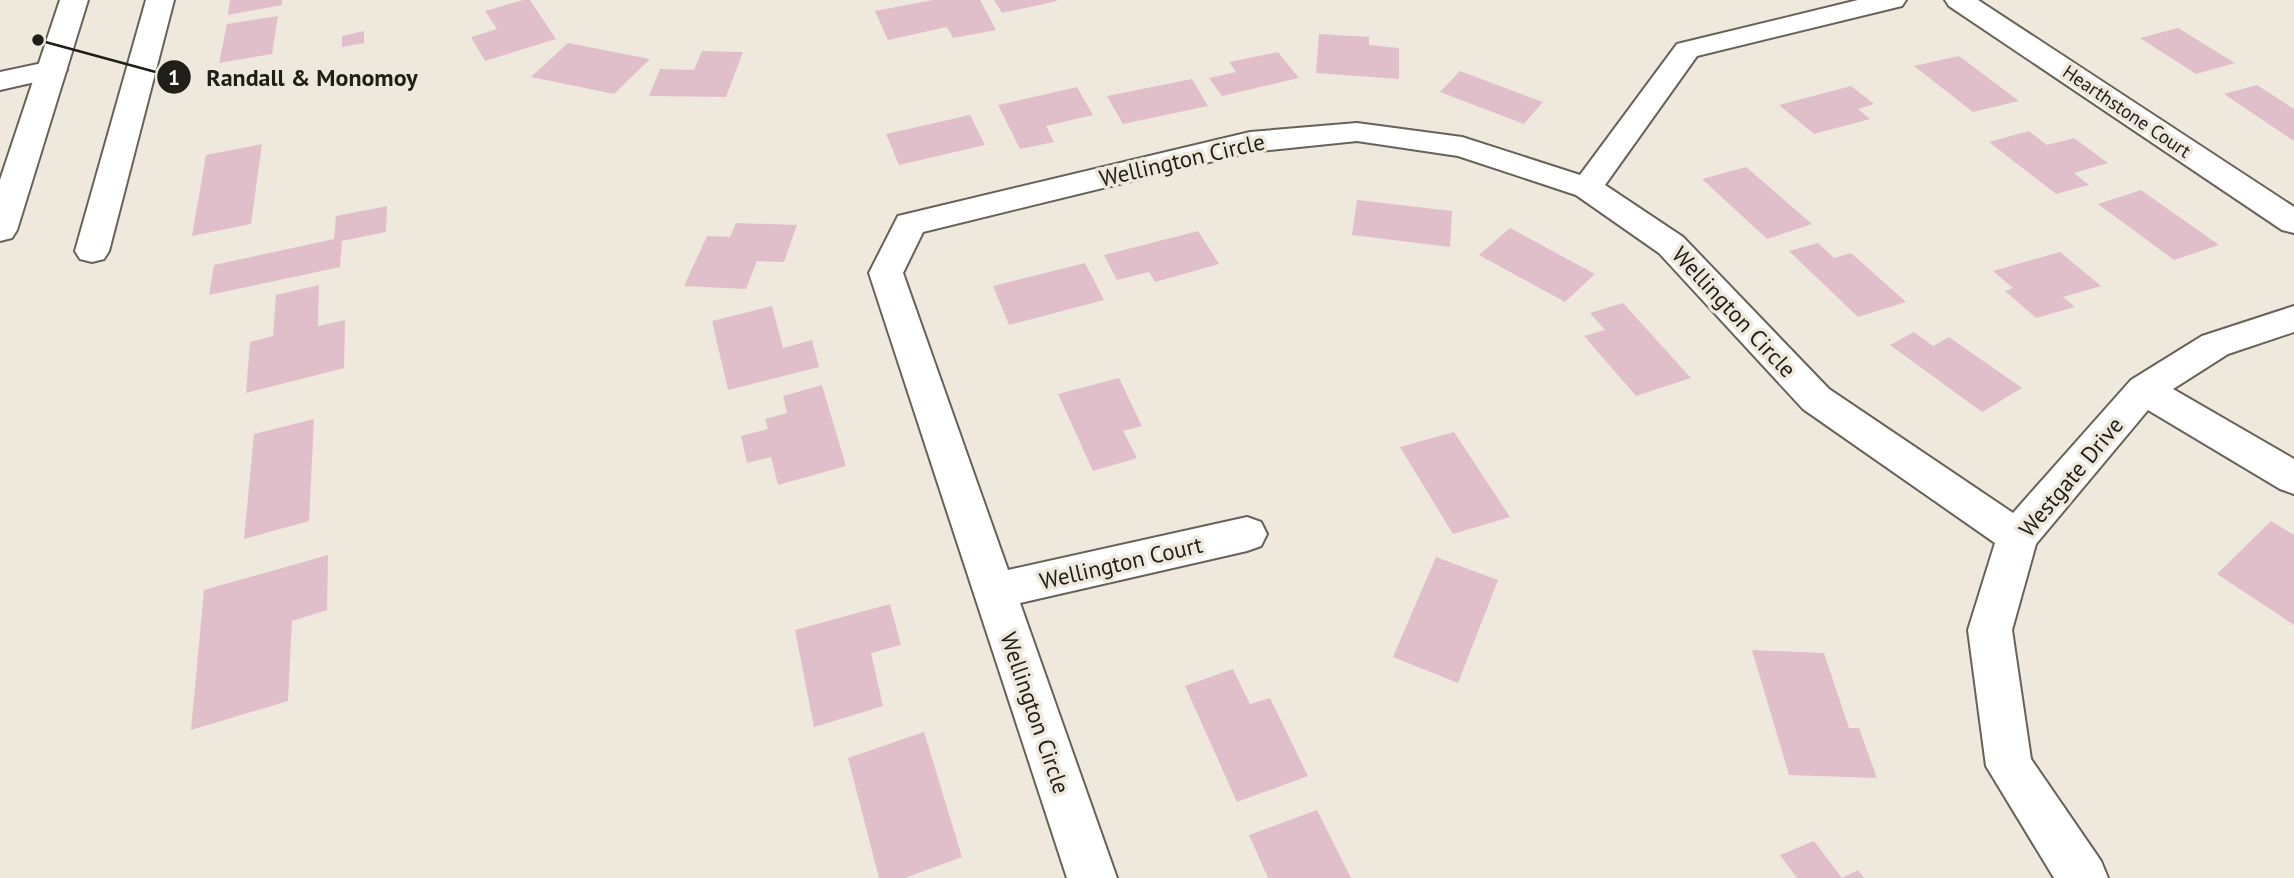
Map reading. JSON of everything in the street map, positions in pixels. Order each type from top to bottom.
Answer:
[{"type":"street","points":[[0,230],[74,0]]},
{"type":"street","points":[[92,251],[160,0]]},
{"type":"street","points":[[1587,188],[1687,51],[1892,0]]},
{"type":"street","name":"Hearthstone Court","points":[[1959,0],[2294,222]]},
{"type":"street","points":[[0,81],[51,70]]},
{"type":"street","name":"Wellington Circle","points":[[1092,878],[886,273],[910,224],[1250,142],[1357,132],[1462,146],[1587,188],[1671,245],[1816,399],[2017,537]]},
{"type":"street","name":"Westgate Drive","points":[[2083,878],[2009,766],[1990,630],[2017,537],[2144,390],[2215,345],[2294,319]]},
{"type":"street","points":[[2144,390],[2294,478]]},
{"type":"street","name":"Wellington Court","points":[[994,591],[1247,534]]},
{"type":"building","points":[[230,0],[282,0],[282,5],[228,15]]},
{"type":"building","points":[[530,0],[556,39],[485,61],[471,37],[497,29],[485,11]]},
{"type":"building","points":[[933,0],[980,0],[996,30],[953,38],[947,27],[888,40],[875,11]]},
{"type":"building","points":[[994,0],[1057,0],[1057,1],[1002,13]]},
{"type":"building","points":[[278,16],[272,54],[219,63],[227,24]]},
{"type":"building","points":[[2178,28],[2235,63],[2196,74],[2140,38]]},
{"type":"building","points":[[364,31],[364,43],[342,47],[342,36]]},
{"type":"building","points":[[1319,34],[1369,37],[1369,45],[1399,48],[1399,79],[1316,73]]},
{"type":"building","points":[[568,43],[650,59],[614,94],[531,77]]},
{"type":"building","points":[[702,51],[743,52],[726,97],[649,96],[660,69],[694,70]]},
{"type":"building","points":[[1278,52],[1299,78],[1222,96],[1209,78],[1236,72],[1229,62]]},
{"type":"building","points":[[1959,56],[2019,101],[1973,112],[1914,66]]},
{"type":"building","points":[[1460,71],[1543,102],[1524,124],[1440,92]]},
{"type":"building","points":[[1192,79],[1208,106],[1123,124],[1107,96]]},
{"type":"building","points":[[2257,85],[2294,109],[2294,141],[2224,94]]},
{"type":"building","points":[[1851,86],[1874,104],[1858,109],[1870,119],[1814,134],[1779,105]]},
{"type":"building","points":[[1077,87],[1093,115],[1046,126],[1054,142],[1020,149],[998,105]]},
{"type":"building","points":[[970,115],[985,145],[899,165],[886,134]]},
{"type":"building","points":[[2029,131],[2047,145],[2074,138],[2108,163],[2074,173],[2089,185],[2056,194],[1989,142]]},
{"type":"building","points":[[262,144],[251,224],[192,236],[206,155]]},
{"type":"building","points":[[1746,167],[1812,224],[1767,239],[1702,179]]},
{"type":"building","points":[[2141,190],[2219,245],[2174,260],[2098,204]]},
{"type":"building","points":[[1357,200],[1452,211],[1450,247],[1352,235]]},
{"type":"building","points":[[387,206],[386,232],[342,241],[340,267],[209,295],[214,265],[334,239],[336,216]]},
{"type":"building","points":[[736,223],[797,225],[784,262],[757,261],[746,289],[684,286],[707,236],[730,237]]},
{"type":"building","points":[[1510,228],[1595,274],[1565,302],[1479,255]]},
{"type":"building","points":[[1198,231],[1219,264],[1155,282],[1149,272],[1117,280],[1104,255]]},
{"type":"building","points":[[1818,243],[1834,258],[1851,253],[1906,302],[1858,317],[1789,251]]},
{"type":"building","points":[[2060,252],[2101,286],[2063,297],[2075,307],[2036,318],[2005,291],[2013,288],[1993,271]]},
{"type":"building","points":[[1085,263],[1104,300],[1009,325],[993,286]]},
{"type":"building","points":[[319,285],[318,326],[345,320],[344,368],[246,393],[250,342],[273,336],[276,295]]},
{"type":"building","points":[[1623,303],[1691,378],[1636,396],[1584,336],[1605,330],[1590,313]]},
{"type":"building","points":[[772,306],[783,348],[812,340],[819,367],[728,390],[712,321]]},
{"type":"building","points":[[1914,332],[1933,346],[1949,337],[2022,388],[1982,412],[1890,345]]},
{"type":"building","points":[[1119,378],[1142,426],[1123,431],[1137,458],[1093,471],[1058,394]]},
{"type":"building","points":[[822,385],[846,466],[778,485],[771,457],[747,463],[741,436],[768,429],[765,419],[787,413],[783,396]]},
{"type":"building","points":[[314,419],[309,521],[244,539],[254,434]]},
{"type":"building","points":[[1454,432],[1510,517],[1453,534],[1400,447]]},
{"type":"building","points":[[2271,521],[2294,535],[2294,625],[2217,574]]},
{"type":"building","points":[[328,555],[327,610],[292,621],[288,701],[191,730],[204,590]]},
{"type":"building","points":[[1436,557],[1498,580],[1458,683],[1393,657]]},
{"type":"building","points":[[890,604],[901,645],[871,653],[883,706],[814,727],[795,630]]},
{"type":"building","points":[[1752,650],[1824,653],[1849,728],[1859,728],[1877,778],[1789,775]]},
{"type":"building","points":[[1233,669],[1250,704],[1270,698],[1308,776],[1237,802],[1185,686]]},
{"type":"building","points":[[924,732],[962,857],[905,878],[879,878],[848,758]]},
{"type":"building","points":[[1317,810],[1351,878],[1268,878],[1249,835]]},
{"type":"building","points":[[1814,841],[1842,878],[1797,878],[1780,855]]},
{"type":"building","points":[[1858,870],[1864,878],[1842,878]]},
{"type":"place","name":"Randall & Monomoy","points":[[38,40]]}]
